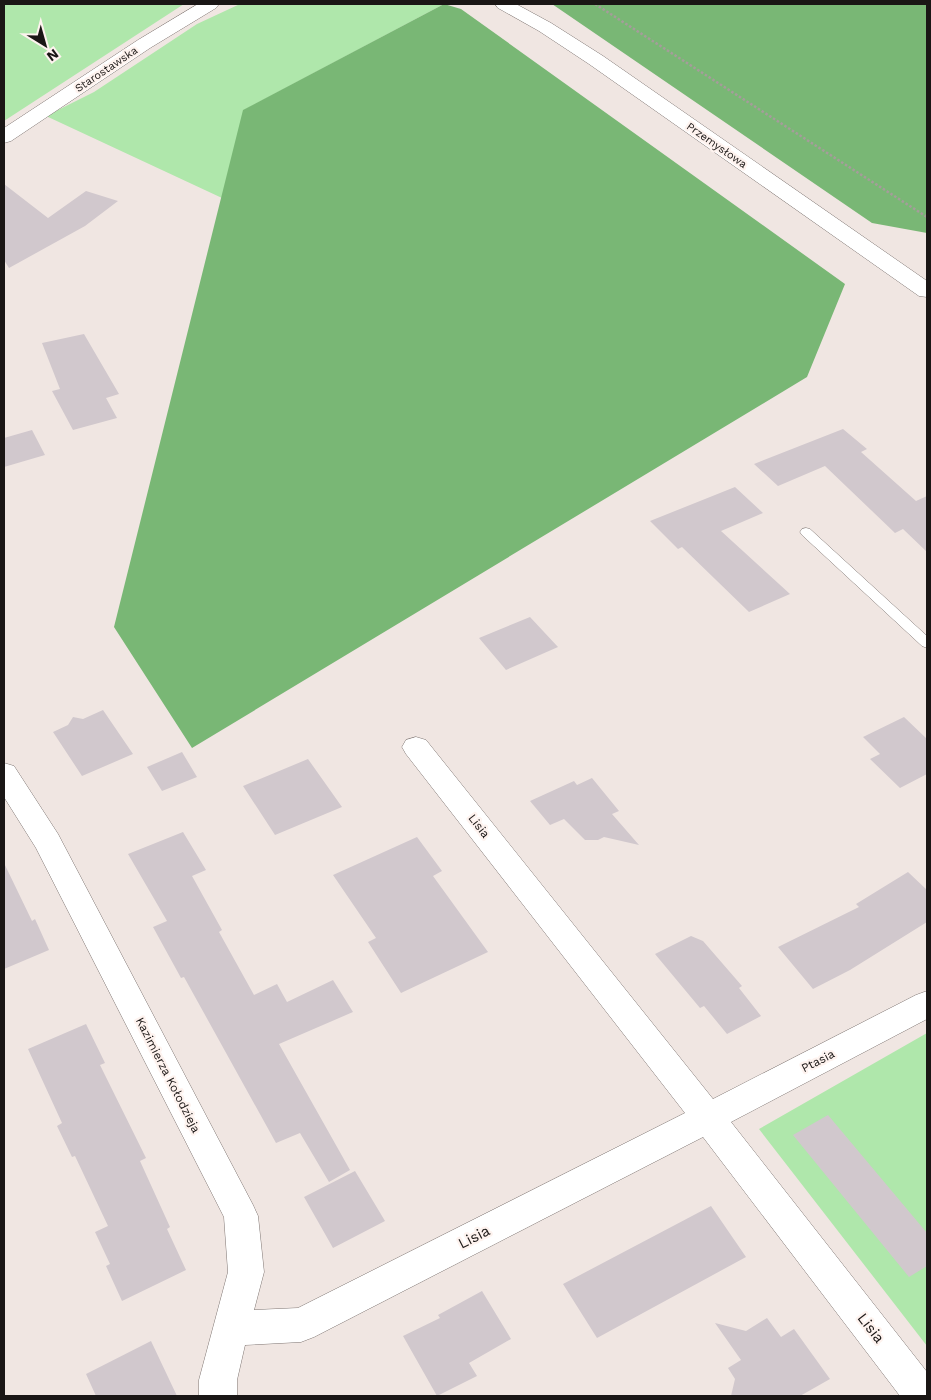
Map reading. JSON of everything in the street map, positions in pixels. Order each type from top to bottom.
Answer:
[{"type":"street","name":"Starostawska","points":[[4,137],[144,44],[210,4]]},
{"type":"street","name":"Przemysłowa","points":[[504,4],[545,27],[596,60],[927,291]]},
{"type":"street","name":"Lisia","points":[[416,747],[708,1118],[923,1396]]},
{"type":"street","name":"Kazimierza Kołodzieja","points":[[4,774],[48,842],[241,1216],[246,1272],[218,1380],[218,1396]]},
{"type":"street","name":"Ptasia","points":[[708,1118],[927,1004]]},
{"type":"street","name":"Lisia","points":[[232,1328],[300,1325],[708,1118]]},
{"type":"lane","points":[[806,532],[927,643]]},
{"type":"path","points":[[594,4],[927,217]]},
{"type":"green space","points":[[4,4],[184,4],[4,121]]},
{"type":"green space","points":[[240,4],[444,4],[244,110],[222,198],[46,116],[94,92],[197,24]]},
{"type":"green space","points":[[444,4],[461,9],[845,284],[807,377],[192,748],[114,627],[243,110]]},
{"type":"green space","points":[[552,4],[927,4],[927,233],[872,223]]},
{"type":"green space","points":[[927,1033],[927,1346],[759,1129]]},
{"type":"building","points":[[4,184],[48,218],[86,191],[118,201],[85,226],[9,268],[4,260]]},
{"type":"building","points":[[84,334],[119,394],[106,398],[117,418],[73,430],[52,391],[60,389],[42,343]]},
{"type":"building","points":[[843,429],[867,449],[861,452],[916,501],[927,496],[927,552],[903,529],[895,533],[825,466],[778,486],[754,464]]},
{"type":"building","points":[[32,430],[45,455],[4,467],[4,438]]},
{"type":"building","points":[[735,487],[763,513],[721,531],[790,594],[749,612],[682,547],[678,549],[650,521]]},
{"type":"building","points":[[530,617],[558,647],[506,670],[479,638]]},
{"type":"building","points":[[103,710],[133,754],[82,776],[53,732],[68,725],[73,717],[83,719]]},
{"type":"building","points":[[904,717],[927,739],[927,774],[900,788],[870,759],[880,754],[863,737]]},
{"type":"building","points":[[182,752],[197,777],[162,791],[147,767]]},
{"type":"building","points":[[308,759],[342,807],[275,835],[243,786]]},
{"type":"building","points":[[592,778],[619,811],[612,814],[639,845],[604,837],[598,840],[585,840],[564,819],[550,825],[530,801],[574,781],[577,785]]},
{"type":"building","points":[[183,832],[206,870],[192,876],[222,930],[219,932],[254,995],[277,984],[287,1002],[333,980],[353,1012],[279,1044],[350,1170],[329,1182],[300,1133],[276,1143],[184,977],[181,978],[153,927],[167,921],[128,854]]},
{"type":"building","points":[[417,837],[442,871],[433,876],[488,952],[401,993],[368,942],[376,938],[333,875]]},
{"type":"building","points":[[4,863],[32,921],[35,919],[49,950],[4,969]]},
{"type":"building","points":[[908,872],[927,890],[927,922],[850,970],[813,989],[778,947],[859,907],[856,904]]},
{"type":"building","points":[[691,936],[703,941],[742,986],[739,988],[761,1016],[727,1034],[704,1006],[700,1008],[655,954]]},
{"type":"building","points":[[86,1024],[105,1063],[100,1065],[146,1158],[140,1161],[170,1227],[167,1229],[186,1270],[122,1301],[106,1266],[110,1264],[95,1232],[108,1226],[75,1156],[72,1157],[57,1126],[62,1123],[28,1049]]},
{"type":"building","points":[[828,1115],[927,1233],[927,1266],[909,1277],[793,1135]]},
{"type":"building","points":[[355,1171],[385,1221],[333,1248],[304,1197]]},
{"type":"building","points":[[711,1206],[746,1257],[597,1338],[563,1284]]},
{"type":"building","points":[[482,1291],[511,1339],[469,1363],[477,1376],[437,1396],[403,1336],[440,1318],[438,1315]]},
{"type":"building","points":[[767,1318],[781,1337],[794,1329],[830,1379],[800,1396],[731,1396],[735,1379],[728,1368],[741,1360],[715,1323],[746,1331]]},
{"type":"building","points":[[151,1341],[177,1396],[96,1396],[86,1374]]}]
